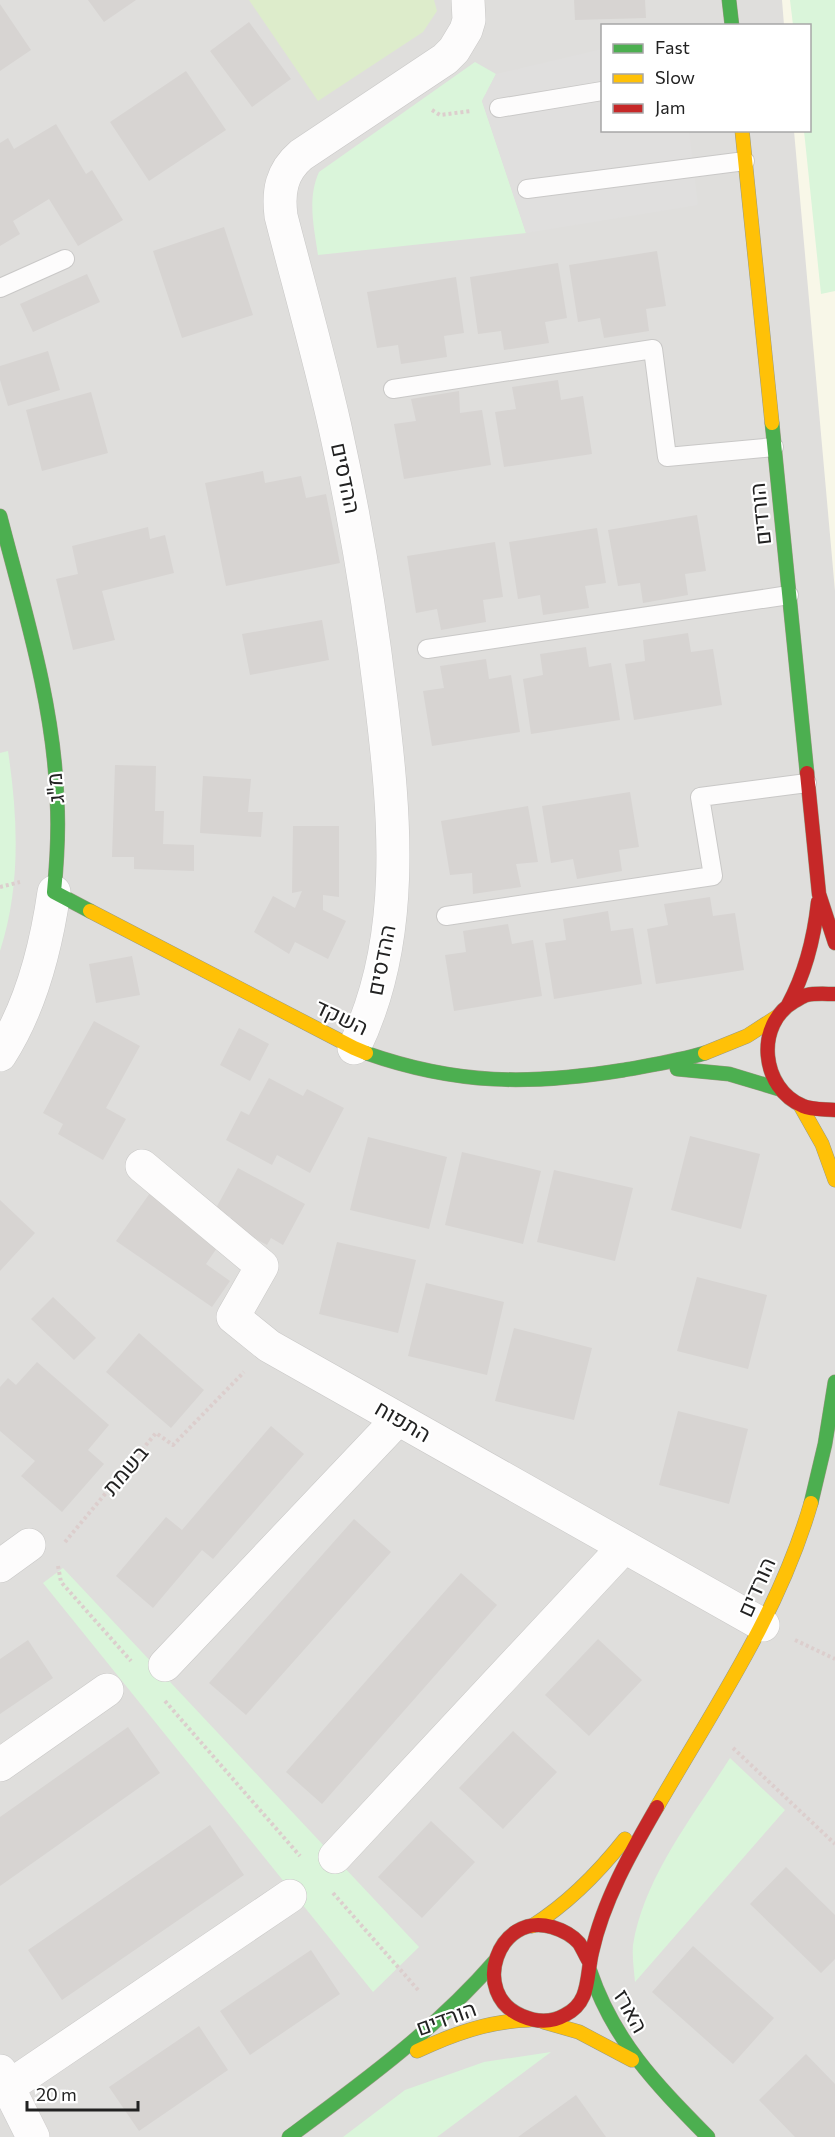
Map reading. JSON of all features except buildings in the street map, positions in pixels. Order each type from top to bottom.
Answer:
[{"type":"street","name":"ההדסים","points":[[354,1048],[372,1005],[388,933],[393,882],[391,791],[375,647],[356,529],[334,424],[281,216],[279,195],[286,172],[301,155],[433,69],[454,50],[466,30],[470,10],[468,0]]},
{"type":"street","points":[[729,0],[732,24]]},
{"type":"street","name":"הורדים","points":[[742,132],[819,894],[835,943]]},
{"type":"street","name":"מ\"ג","points":[[0,1055],[31,992],[48,933],[56,873],[57,810],[51,743],[39,672],[2,529]]},
{"type":"street","name":"השקד","points":[[54,892],[354,1048],[393,1063],[427,1072],[491,1080],[522,1081],[639,1068],[697,1056],[723,1047],[748,1036],[778,1016]]},
{"type":"street","name":"הורדים","points":[[788,1005],[800,983],[810,951],[819,894]]},
{"type":"street","points":[[835,994],[803,996],[788,1005],[778,1016],[768,1036],[765,1054],[769,1073],[779,1089],[792,1101],[818,1110],[835,1110]]},
{"type":"street","name":"השקד","points":[[639,1068],[723,1073],[749,1078],[779,1089]]},
{"type":"street","points":[[800,1105],[822,1144],[835,1180]]},
{"type":"street","name":"התפוח","points":[[142,1166],[262,1266],[233,1317],[269,1346],[763,1625]]},
{"type":"street","name":"הורדים","points":[[590,1967],[600,1926],[613,1891],[666,1789],[763,1625],[785,1578],[814,1491],[825,1446],[835,1382]]},
{"type":"street","points":[[153,1675],[398,1419]]},
{"type":"street","points":[[322,1868],[624,1547]]},
{"type":"street","points":[[0,1566],[42,1550]]},
{"type":"street","points":[[0,1765],[107,1690]]},
{"type":"street","name":"הורדים","points":[[532,1926],[553,1914],[580,1890],[666,1789]]},
{"type":"street","points":[[33,2137],[7,2095],[290,1896]]},
{"type":"street","points":[[547,1925],[568,1933],[584,1949],[590,1967],[590,1979],[586,1993],[578,2006],[560,2018],[544,2022],[529,2020],[509,2009],[500,1998],[493,1976],[497,1953],[506,1941],[517,1931],[532,1926],[547,1925]]},
{"type":"street","name":"הורדים","points":[[289,2137],[381,2068],[442,2017],[495,1961]]},
{"type":"street","name":"הארז","points":[[590,1967],[596,1992],[611,2022],[642,2068],[708,2137]]},
{"type":"street","name":"הורדים","points":[[381,2068],[470,2030],[513,2020],[529,2020]]},
{"type":"street","name":"הארז","points":[[544,2022],[564,2025],[584,2033],[614,2048],[642,2068]]},
{"type":"lane","points":[[499,108],[601,91]]},
{"type":"lane","points":[[527,189],[745,161]]},
{"type":"lane","points":[[0,288],[65,259]]},
{"type":"lane","points":[[393,389],[653,349],[667,457],[774,447]]},
{"type":"lane","points":[[427,650],[789,595]]},
{"type":"lane","points":[[446,916],[713,876],[700,797],[807,783]]},
{"type":"path","points":[[400,90],[440,115],[499,108]]},
{"type":"path","name":"בשמת","points":[[42,1550],[156,1433],[173,1445],[269,1346]]},
{"type":"path","points":[[42,1550],[62,1582],[153,1675],[322,1868],[442,2017]]},
{"type":"path","points":[[763,1625],[835,1659]]},
{"type":"path","points":[[706,1722],[835,1844]]},
{"type":"shaded area","points":[[0,0],[835,0],[835,2137],[0,2137]]},
{"type":"shaded area","points":[[782,0],[835,0],[835,591],[794,132],[811,132],[811,24],[784,24]]},
{"type":"shaded area","points":[[601,49],[601,132],[689,132],[698,205],[526,233],[482,101],[496,74]]},
{"type":"green space","points":[[249,0],[434,0],[437,11],[423,32],[318,101]]},
{"type":"green space","points":[[790,0],[835,0],[835,291],[821,294],[804,132],[811,132],[811,24],[793,24]]},
{"type":"green space","points":[[475,62],[496,74],[482,101],[526,233],[318,255],[312,203],[319,172]]},
{"type":"green space","points":[[8,751],[14,801],[16,852],[12,902],[0,951],[0,753]]},
{"type":"green space","points":[[63,1568],[419,1947],[373,1992],[43,1583]]},
{"type":"green space","points":[[730,1758],[785,1810],[635,1982],[633,1945],[648,1895],[672,1847]]},
{"type":"green space","points":[[551,2052],[437,2137],[343,2137],[405,2090],[484,2062]]},
{"type":"traffic: fast","points":[[729,0],[732,24]]},
{"type":"traffic: fast","points":[[772,423],[807,773]]},
{"type":"traffic: fast","points":[[0,516],[28,621],[50,728],[58,812],[54,892],[90,911]]},
{"type":"traffic: fast","points":[[366,1053],[431,1071],[494,1079],[525,1080],[624,1070],[705,1053]]},
{"type":"traffic: fast","points":[[677,1069],[729,1074],[779,1089]]},
{"type":"traffic: fast","points":[[811,1503],[825,1444],[835,1382]]},
{"type":"traffic: fast","points":[[289,2137],[423,2033],[495,1961]]},
{"type":"traffic: fast","points":[[590,1971],[611,2020],[624,2041],[671,2099],[708,2137]]},
{"type":"traffic: slow","points":[[742,132],[772,423]]},
{"type":"traffic: slow","points":[[90,911],[366,1053]]},
{"type":"traffic: slow","points":[[705,1053],[747,1036],[778,1016]]},
{"type":"traffic: slow","points":[[800,1105],[822,1144],[835,1180]]},
{"type":"traffic: slow","points":[[657,1807],[763,1622],[798,1544],[811,1503]]},
{"type":"traffic: slow","points":[[532,1926],[582,1887],[625,1839]]},
{"type":"traffic: slow","points":[[417,2051],[472,2029],[529,2020]]},
{"type":"traffic: slow","points":[[544,2022],[579,2032],[632,2060]]},
{"type":"traffic: jam","points":[[807,773],[819,894],[835,943]]},
{"type":"traffic: jam","points":[[788,1005],[800,980],[808,955],[818,902]]},
{"type":"traffic: jam","points":[[835,994],[806,995],[795,1001],[782,1011],[773,1025],[768,1040],[771,1071],[778,1086],[789,1098],[814,1109],[835,1110]]},
{"type":"traffic: jam","points":[[590,1963],[579,1943],[570,1935],[552,1927],[533,1925],[517,1931],[505,1942],[497,1957],[494,1974],[497,1991],[506,2005],[522,2016],[533,2020],[560,2018],[573,2010],[586,1988],[592,1952],[603,1914],[628,1859],[657,1807]]}]
